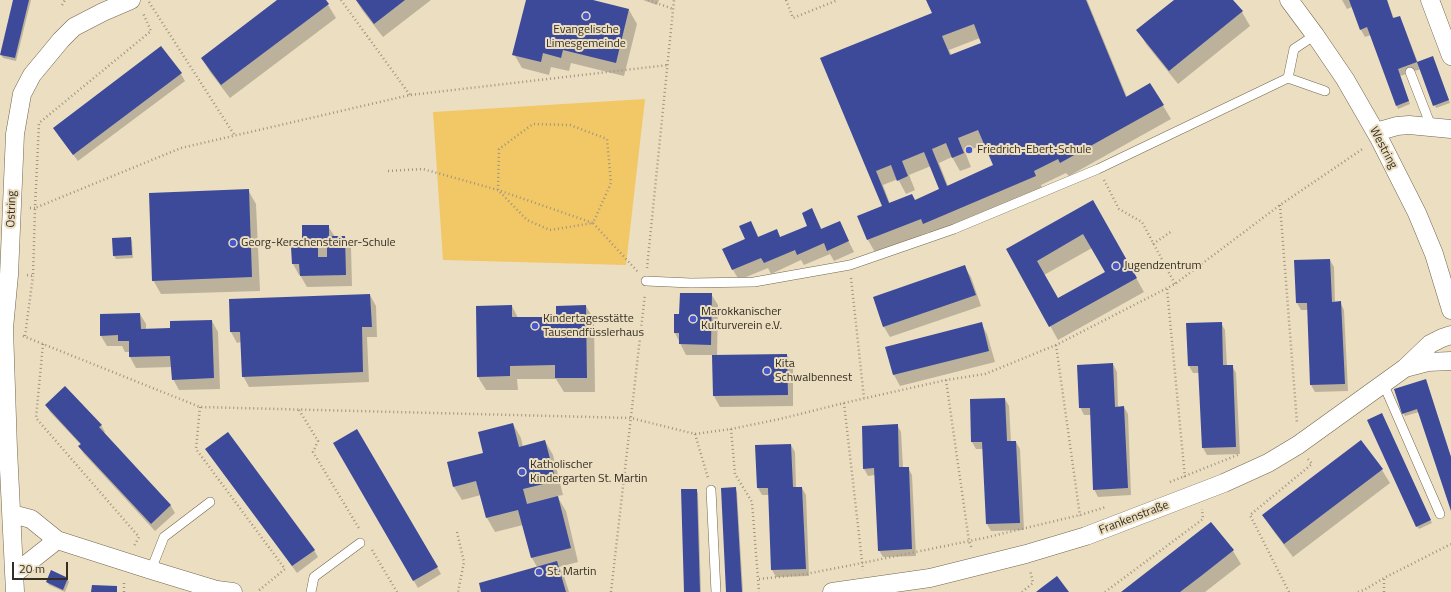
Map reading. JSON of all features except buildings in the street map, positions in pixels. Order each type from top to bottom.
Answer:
[{"type":"street","name":"Westring","points":[[1289,0],[1315,35],[1348,85],[1377,135],[1420,220],[1434,254],[1451,310]]},
{"type":"street","points":[[1430,0],[1451,56]]},
{"type":"street","name":"Ostring","points":[[15,592],[4,328],[9,275],[14,134],[22,94],[32,75],[61,40],[74,27],[103,12],[135,3]]},
{"type":"street","points":[[1377,135],[1397,126],[1409,125],[1451,129]]},
{"type":"street","name":"Frankenstraße","points":[[832,592],[930,578],[1026,554],[1086,536],[1224,483],[1268,462],[1298,445],[1405,368],[1430,344],[1451,335]]},
{"type":"street","name":"Frankenstraße","points":[[1405,368],[1428,362],[1451,361]]},
{"type":"street","points":[[12,514],[31,519],[57,540],[218,590],[233,592]]},
{"type":"street","points":[[14,574],[57,540]]},
{"type":"lane","points":[[1288,78],[1294,49],[1315,35]]},
{"type":"lane","points":[[1410,72],[1431,126]]},
{"type":"lane","points":[[646,281],[691,283],[754,282],[850,265],[954,229],[1098,169],[1288,78],[1326,91]]},
{"type":"lane","points":[[1383,383],[1440,514]]},
{"type":"lane","points":[[711,490],[716,592]]},
{"type":"lane","points":[[151,570],[164,537],[210,502]]},
{"type":"lane","points":[[311,592],[314,577],[360,543]]},
{"type":"path","points":[[62,5],[65,0]]},
{"type":"path","points":[[147,0],[235,136]]},
{"type":"path","points":[[341,0],[410,95]]},
{"type":"path","points":[[648,0],[673,9]]},
{"type":"path","points":[[786,0],[793,18],[838,0]]},
{"type":"path","points":[[25,336],[33,276],[39,123],[151,31],[135,3]]},
{"type":"path","points":[[35,208],[181,148],[410,95],[668,65]]},
{"type":"path","points":[[533,124],[570,125],[607,139],[611,183],[593,223],[550,230],[527,220],[498,190],[499,149],[533,124]]},
{"type":"path","points":[[4,328],[200,407],[631,418],[695,434],[731,429],[946,380],[985,374],[1056,345],[1175,284],[1280,205],[1377,135]]},
{"type":"path","points":[[388,172],[423,169],[498,190],[593,223],[646,281]]},
{"type":"path","points":[[1098,169],[1119,209],[1142,222],[1175,284]]},
{"type":"path","points":[[1280,205],[1298,445],[1312,464],[1250,514],[1289,592]]},
{"type":"path","points":[[1153,244],[1172,231]]},
{"type":"path","points":[[850,265],[864,398]]},
{"type":"path","points":[[9,275],[33,276]]},
{"type":"path","points":[[1105,592],[1203,519],[1196,493],[1184,476],[1167,289]]},
{"type":"path","points":[[43,344],[36,418],[139,537],[125,562]]},
{"type":"path","points":[[1056,345],[1080,515],[1086,536]]},
{"type":"path","points":[[946,380],[969,541],[977,566]]},
{"type":"path","points":[[844,403],[866,587]]},
{"type":"path","points":[[200,407],[196,449],[285,569],[257,592]]},
{"type":"path","points":[[299,410],[318,441],[313,452],[362,533]]},
{"type":"path","points":[[1290,427],[1304,419]]},
{"type":"path","points":[[731,429],[734,474],[752,502],[759,592]]},
{"type":"path","points":[[695,434],[711,490]]},
{"type":"path","points":[[1165,484],[1243,453]]},
{"type":"path","points":[[759,579],[806,574],[969,541],[1080,515],[1110,506]]},
{"type":"path","points":[[457,532],[464,562],[458,592]]},
{"type":"path","points":[[1358,592],[1451,544]]},
{"type":"path","points":[[370,546],[398,592]]},
{"type":"path","points":[[1022,592],[1033,583],[1026,554]]},
{"type":"path","points":[[1384,578],[1384,592]]},
{"type":"shaded area","points":[[645,99],[626,265],[443,260],[433,112]]},
{"type":"place","name":"Evangelische Limesgemeinde","points":[[586,16]]},
{"type":"place","name":"Friedrich-Ebert-Schule","points":[[969,150]]},
{"type":"place","name":"Georg-Kerschensteiner-Schule","points":[[233,243]]},
{"type":"place","name":"Jugendzentrum","points":[[1116,266]]},
{"type":"place","name":"Marokkanischer Kulturverein e.V.","points":[[693,319]]},
{"type":"place","name":"Kindertagesstätte Tausendfüsslerhaus","points":[[535,326]]},
{"type":"place","name":"Kita Schwalbennest","points":[[767,371]]},
{"type":"place","name":"Katholischer Kindergarten St. Martin","points":[[522,472]]},
{"type":"place","name":"St. Martin","points":[[539,572]]}]
